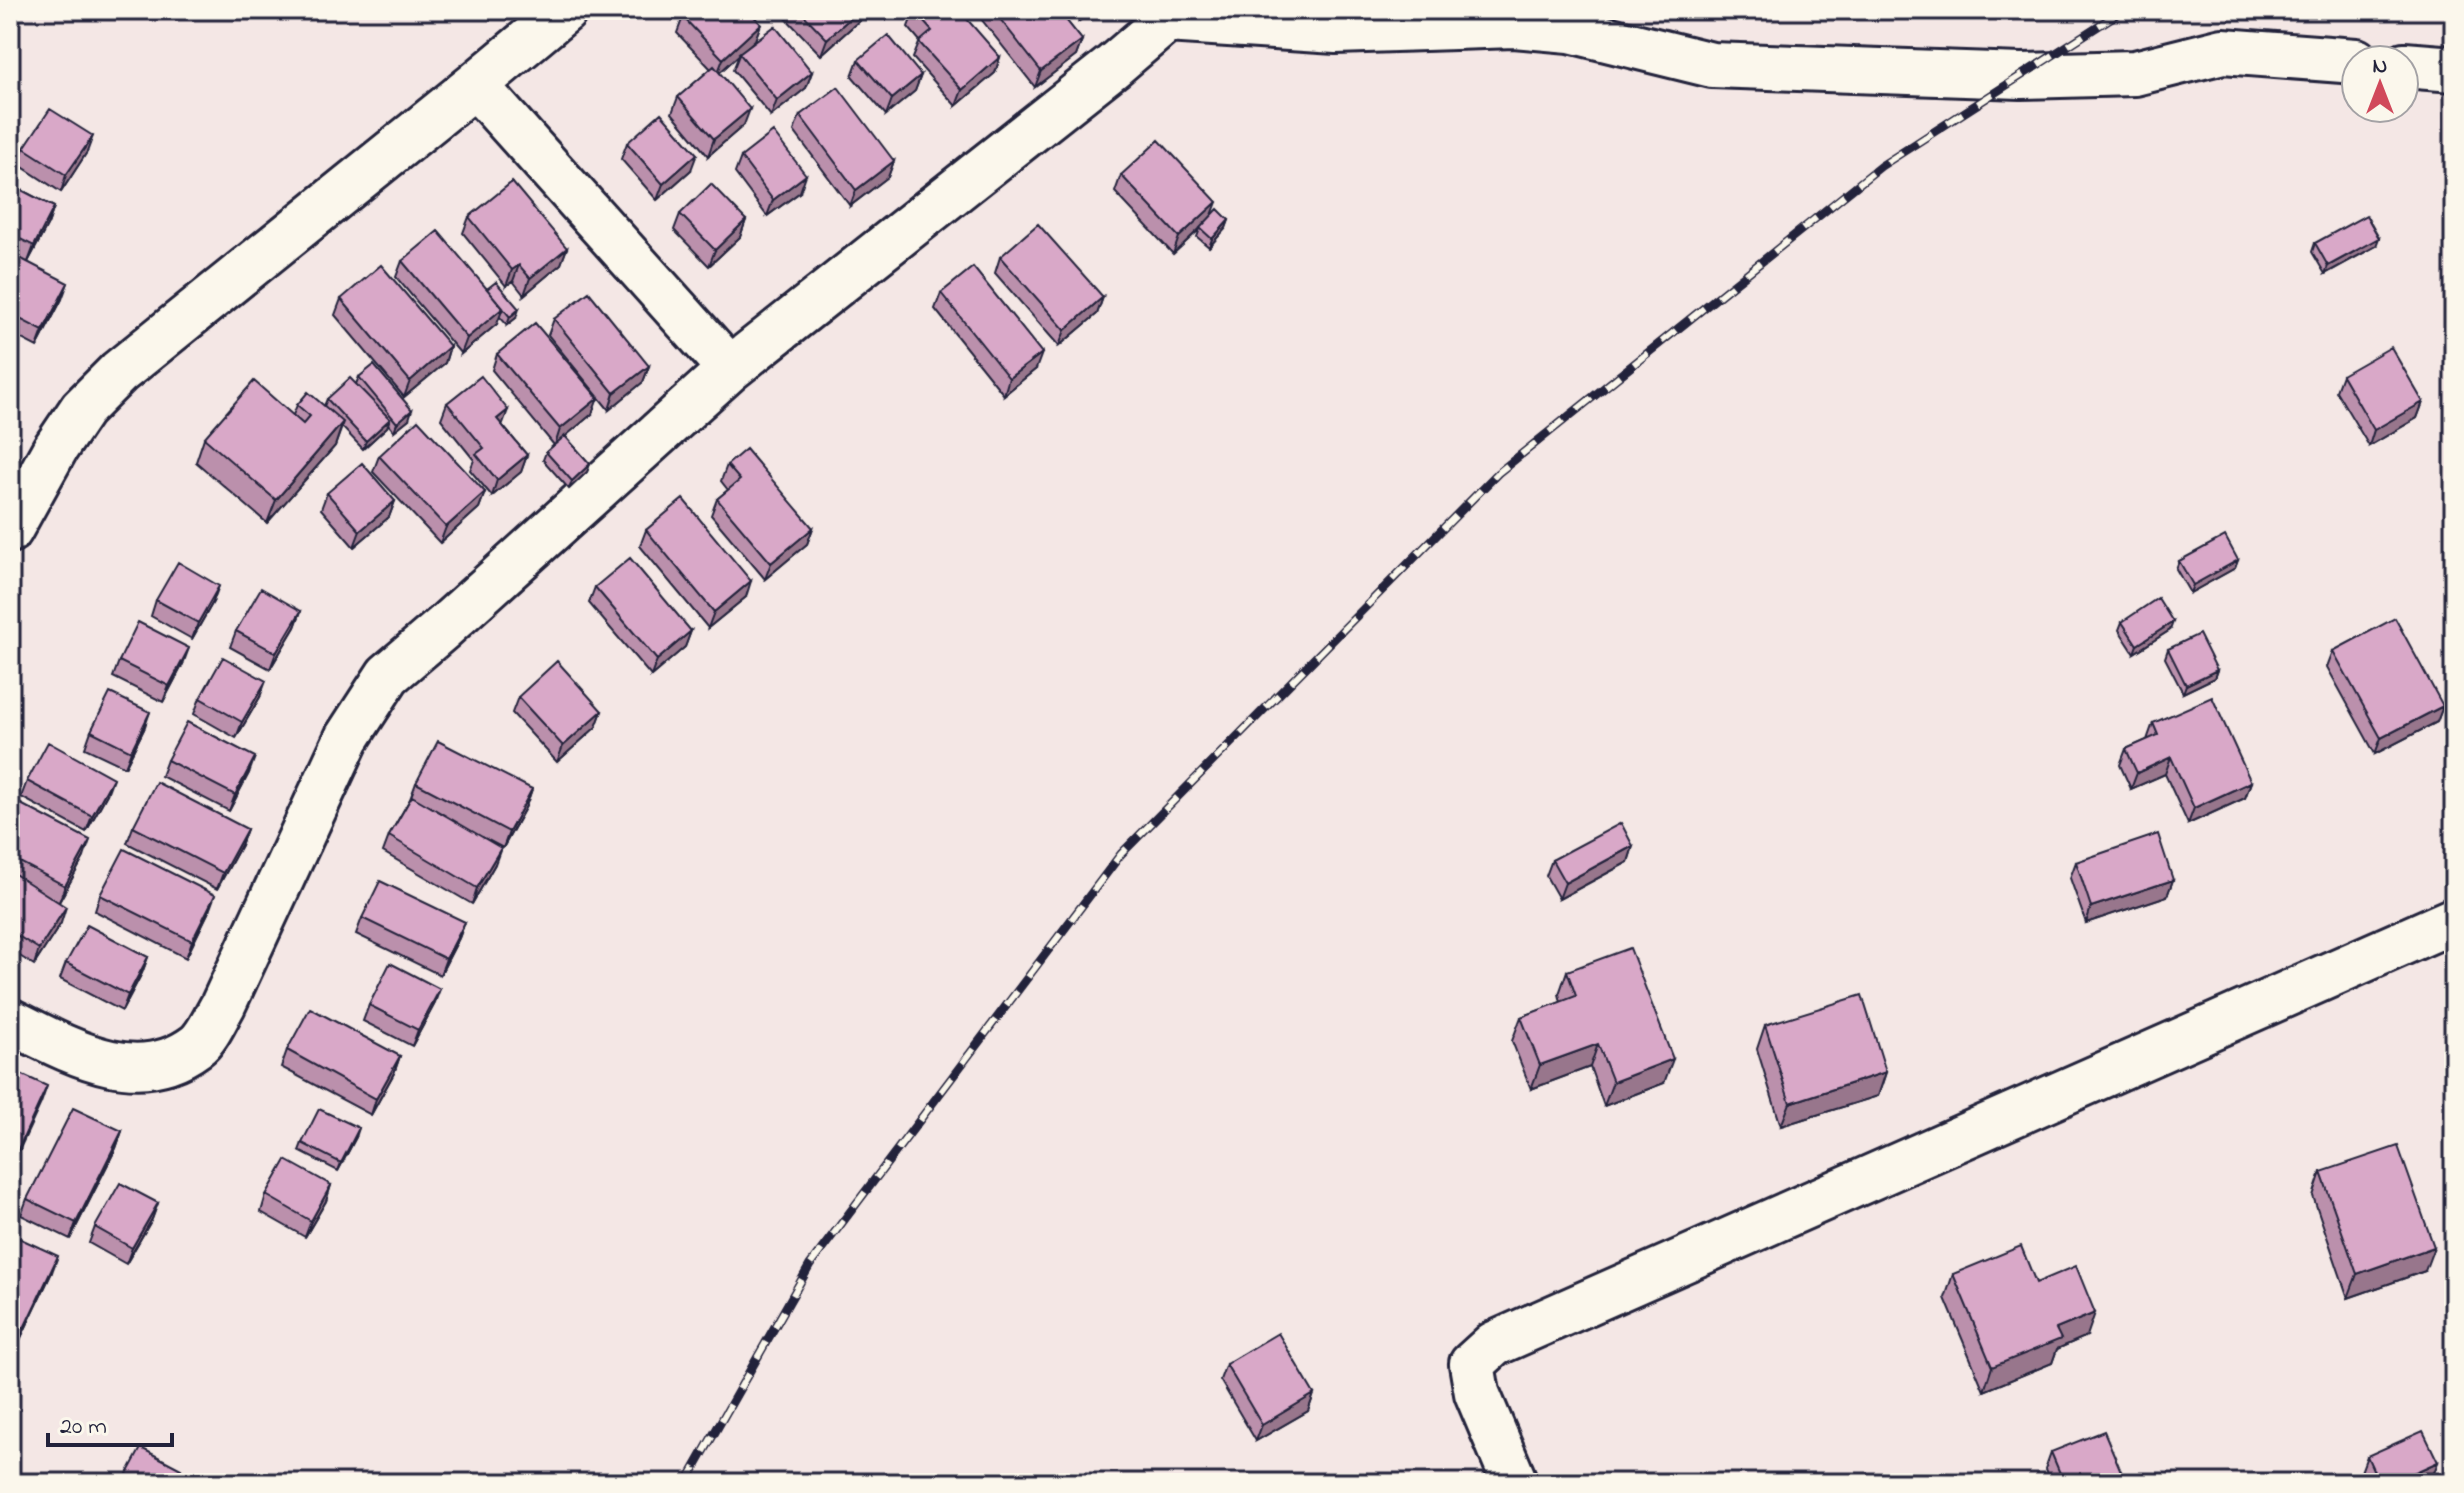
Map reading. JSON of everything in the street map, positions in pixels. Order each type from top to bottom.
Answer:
[{"type":"street","points":[[10,530],[82,409],[119,372],[475,85],[561,11]]},
{"type":"street","points":[[10,1021],[94,1059],[133,1067],[160,1064],[198,1045],[223,1005],[347,738],[388,675],[730,369],[1112,67],[1163,15],[1336,31],[1514,25],[1570,30],[1712,65],[2021,76],[2135,73],[2223,51],[2340,60]]},
{"type":"street","points":[[2420,66],[2454,69]]},
{"type":"street","points":[[475,85],[730,369]]},
{"type":"street","points":[[1515,1483],[1477,1393],[1472,1364],[1494,1344],[2454,920]]},
{"type":"building","points":[[691,10],[748,10],[761,24],[723,59],[683,17]]},
{"type":"building","points":[[799,10],[859,10],[827,39]]},
{"type":"building","points":[[916,10],[959,10],[1000,57],[962,90],[919,42],[932,31]]},
{"type":"building","points":[[993,10],[1058,10],[1082,40],[1041,71]]},
{"type":"building","points":[[775,26],[812,72],[777,100],[739,53]]},
{"type":"building","points":[[888,35],[921,75],[892,99],[858,60]]},
{"type":"building","points":[[10,64],[18,68],[12,82],[10,81]]},
{"type":"building","points":[[714,66],[750,109],[714,139],[678,97]]},
{"type":"building","points":[[838,87],[894,161],[856,190],[800,115]]},
{"type":"building","points":[[10,103],[18,107],[10,122]]},
{"type":"building","points":[[50,109],[93,136],[66,175],[24,148]]},
{"type":"building","points":[[661,113],[697,154],[663,184],[627,143]]},
{"type":"building","points":[[773,132],[806,175],[773,200],[741,157]]},
{"type":"building","points":[[1159,140],[1217,202],[1179,237],[1121,175]]},
{"type":"building","points":[[512,182],[567,248],[530,278],[519,265],[512,270],[469,217]]},
{"type":"building","points":[[10,184],[54,207],[34,246],[10,234]]},
{"type":"building","points":[[711,184],[746,220],[715,250],[680,214]]},
{"type":"building","points":[[1218,209],[1229,220],[1212,239],[1200,228]]},
{"type":"building","points":[[2366,215],[2379,238],[2328,266],[2315,243]]},
{"type":"building","points":[[1038,224],[1103,297],[1065,330],[1000,257]]},
{"type":"building","points":[[438,231],[503,308],[467,338],[402,261]]},
{"type":"building","points":[[10,253],[68,283],[43,331],[10,314]]},
{"type":"building","points":[[381,265],[450,346],[410,381],[341,299]]},
{"type":"building","points":[[973,267],[1042,353],[1009,378],[941,293]]},
{"type":"building","points":[[496,282],[519,309],[510,317],[487,289]]},
{"type":"building","points":[[589,292],[649,366],[614,393],[554,319]]},
{"type":"building","points":[[535,323],[598,398],[560,429],[497,354]]},
{"type":"building","points":[[2391,347],[2423,402],[2374,430],[2342,375]]},
{"type":"building","points":[[374,365],[412,410],[397,423],[359,377]]},
{"type":"building","points":[[481,376],[508,410],[497,419],[527,455],[497,480],[476,454],[484,448],[447,403]]},
{"type":"building","points":[[350,378],[390,419],[366,441],[327,399]]},
{"type":"building","points":[[254,381],[303,424],[310,416],[297,405],[308,392],[343,422],[276,500],[204,438]]},
{"type":"building","points":[[418,420],[485,492],[446,527],[379,456]]},
{"type":"building","points":[[565,436],[590,464],[572,481],[546,452]]},
{"type":"building","points":[[746,449],[813,528],[771,563],[717,499],[740,480],[727,465]]},
{"type":"building","points":[[362,463],[395,501],[360,531],[327,493]]},
{"type":"building","points":[[683,499],[751,581],[714,612],[646,530]]},
{"type":"building","points":[[2225,536],[2238,560],[2193,585],[2179,561]]},
{"type":"building","points":[[630,558],[691,631],[657,660],[595,587]]},
{"type":"building","points":[[178,562],[219,586],[198,623],[156,600]]},
{"type":"building","points":[[261,588],[301,611],[276,653],[236,631]]},
{"type":"building","points":[[2158,598],[2173,622],[2137,645],[2122,622]]},
{"type":"building","points":[[2395,618],[2443,706],[2381,738],[2333,651]]},
{"type":"building","points":[[138,622],[189,648],[169,686],[119,661]]},
{"type":"building","points":[[2199,634],[2217,670],[2186,685],[2168,649]]},
{"type":"building","points":[[223,657],[266,681],[242,722],[200,698]]},
{"type":"building","points":[[557,661],[602,711],[563,746],[518,697]]},
{"type":"building","points":[[110,693],[150,712],[131,751],[91,731]]},
{"type":"building","points":[[2212,697],[2251,782],[2194,808],[2171,757],[2137,773],[2126,749],[2158,735],[2153,723]]},
{"type":"building","points":[[187,722],[255,757],[235,795],[167,760]]},
{"type":"building","points":[[438,741],[532,789],[509,832],[416,783]]},
{"type":"building","points":[[48,742],[113,778],[92,816],[27,781]]},
{"type":"building","points":[[156,782],[247,829],[223,873],[133,827]]},
{"type":"building","points":[[412,796],[501,848],[477,888],[389,836]]},
{"type":"building","points":[[17,802],[90,840],[65,886],[10,857],[10,814]]},
{"type":"building","points":[[1621,823],[1633,846],[1565,883],[1552,860]]},
{"type":"building","points":[[2158,834],[2173,880],[2091,907],[2076,862]]},
{"type":"building","points":[[124,849],[215,895],[192,941],[100,895]]},
{"type":"building","points":[[10,871],[66,907],[39,949],[10,931]]},
{"type":"building","points":[[380,881],[465,922],[446,959],[362,918]]},
{"type":"building","points":[[87,925],[148,957],[128,995],[66,963]]},
{"type":"building","points":[[1630,948],[1673,1059],[1613,1082],[1598,1044],[1540,1065],[1521,1017],[1576,996],[1567,971]]},
{"type":"building","points":[[390,963],[440,989],[418,1030],[369,1005]]},
{"type":"building","points":[[1862,995],[1886,1072],[1790,1103],[1765,1025]]},
{"type":"building","points":[[310,1008],[400,1056],[376,1099],[287,1050]]},
{"type":"building","points":[[10,1069],[47,1086],[10,1167]]},
{"type":"building","points":[[73,1108],[122,1131],[76,1223],[27,1199]]},
{"type":"building","points":[[319,1109],[359,1128],[341,1163],[302,1143]]},
{"type":"building","points":[[2398,1146],[2434,1247],[2357,1274],[2321,1172]]},
{"type":"building","points":[[286,1160],[331,1185],[311,1221],[266,1195]]},
{"type":"building","points":[[120,1183],[158,1203],[132,1248],[95,1227]]},
{"type":"building","points":[[10,1234],[58,1256],[24,1328],[10,1321]]},
{"type":"building","points":[[2021,1246],[2036,1283],[2076,1266],[2095,1313],[2056,1329],[2061,1339],[1992,1367],[1953,1274]]},
{"type":"building","points":[[1278,1333],[1314,1394],[1262,1425],[1226,1364]]},
{"type":"building","points":[[2104,1431],[2126,1483],[2064,1483],[2051,1452]]},
{"type":"building","points":[[2423,1431],[2438,1462],[2391,1483],[2379,1483],[2367,1456]]},
{"type":"building","points":[[141,1448],[181,1469],[174,1483],[122,1483]]},
{"type":"railway","points":[[686,1483],[810,1265],[1121,854],[1498,473],[1881,166],[2123,10]]}]
